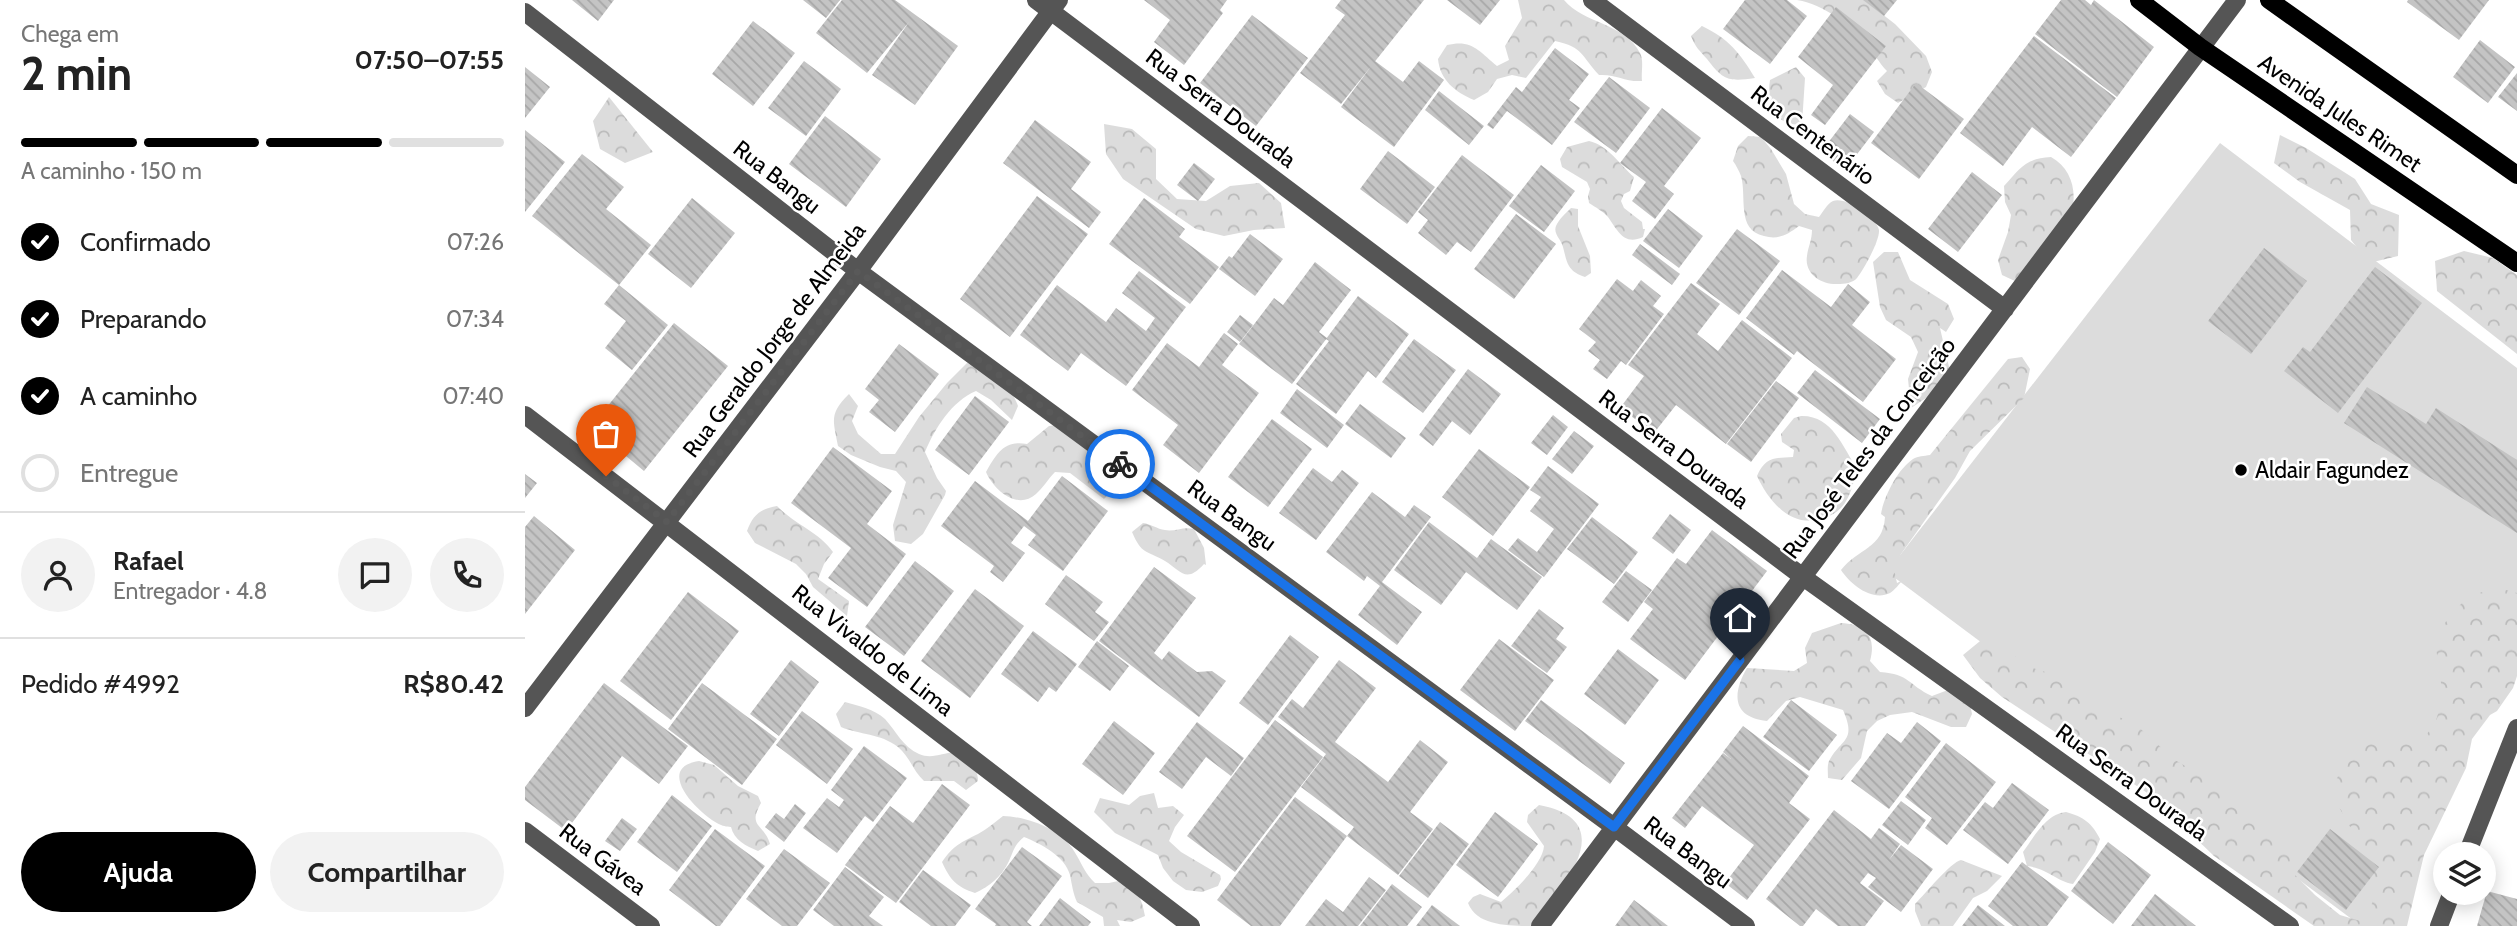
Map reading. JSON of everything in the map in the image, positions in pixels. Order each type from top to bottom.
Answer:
[{"type":"main road","name":"Avenida Jules Rimet","points":[[2139,0],[2200,47],[2517,263]]},
{"type":"main road","points":[[2269,0],[2517,175]]},
{"type":"street","name":"Rua Centenário","points":[[1592,0],[2005,309]]},
{"type":"street","name":"Rua José Teles da Conceição","points":[[1540,926],[2237,0]]},
{"type":"street","name":"Rua Geraldo Jorge de Almeida","points":[[525,708],[858,271],[1048,4]]},
{"type":"street","name":"Rua Serra Dourada","points":[[1048,4],[1803,577],[2290,926]]},
{"type":"street","name":"Rua Bangu","points":[[525,12],[858,271],[1746,926]]},
{"type":"street","name":"Rua Vivaldo de Lima","points":[[525,415],[1191,926]]},
{"type":"street","points":[[2472,842],[2517,728]]},
{"type":"street","name":"Rua Gávea","points":[[525,831],[651,926]]},
{"type":"street","points":[[2439,926],[2447,905]]},
{"type":"green space","points":[[1518,0],[1564,0],[1582,14],[1625,35],[1641,56],[1642,81],[1599,75],[1577,49],[1555,41],[1526,78],[1512,75],[1497,79],[1488,92],[1474,100],[1461,93],[1445,79],[1438,59],[1447,45],[1463,44],[1480,51],[1497,66],[1509,60],[1505,46],[1522,18]]},
{"type":"green space","points":[[1797,0],[1864,0],[1895,24],[1926,56],[1932,72],[1926,87],[1898,103],[1885,94],[1877,81],[1887,71],[1870,48],[1827,11]]},
{"type":"green space","points":[[1702,26],[1720,36],[1733,48],[1755,78],[1732,79],[1717,71],[1698,49],[1691,36]]},
{"type":"green space","points":[[1796,67],[1805,78],[1802,124],[1785,122],[1779,118],[1772,104],[1769,88],[1770,80]]},
{"type":"green space","points":[[609,97],[653,152],[625,163],[600,149],[593,121]]},
{"type":"green space","points":[[1104,124],[1132,129],[1156,149],[1156,179],[1177,199],[1206,201],[1230,186],[1259,183],[1281,203],[1285,228],[1224,236],[1196,229],[1123,179],[1106,154]]},
{"type":"green space","points":[[2280,135],[2355,179],[2371,204],[2399,215],[2398,256],[2369,263],[2351,240],[2350,210],[2300,182],[2274,163]]},
{"type":"green space","points":[[1748,136],[1761,137],[1771,149],[1786,174],[1794,204],[1805,214],[1819,217],[1831,202],[1839,200],[1860,209],[1877,225],[1879,235],[1864,268],[1855,280],[1832,284],[1811,273],[1807,262],[1812,230],[1799,226],[1774,237],[1755,233],[1749,227],[1744,212],[1743,184],[1733,161],[1738,146]]},
{"type":"green space","points":[[1589,141],[1608,151],[1634,177],[1630,191],[1624,194],[1621,201],[1624,208],[1642,222],[1645,229],[1643,237],[1631,240],[1622,236],[1606,215],[1589,203],[1590,189],[1587,182],[1562,167],[1560,159],[1567,147]]},
{"type":"green space","name":"Aldair Fagundez","points":[[2220,143],[2517,368],[2517,602],[2386,926],[2361,926],[1887,572]]},
{"type":"green space","points":[[2051,157],[2062,166],[2070,178],[2073,206],[2017,282],[2002,275],[1998,260],[2011,215],[2005,202],[2004,186],[2029,162]]},
{"type":"green space","points":[[1571,208],[1578,209],[1578,226],[1590,256],[1591,273],[1585,277],[1569,265],[1556,232],[1559,221]]},
{"type":"green space","points":[[2464,251],[2493,258],[2517,275],[2517,354],[2437,291],[2435,261]]},
{"type":"green space","points":[[1884,252],[1898,252],[1910,280],[1948,304],[1954,319],[1946,332],[1940,328],[1949,367],[1935,392],[1911,408],[1908,379],[1918,352],[1911,337],[1886,320],[1880,307],[1873,262]]},
{"type":"green space","points":[[2022,357],[2030,369],[2024,398],[1970,451],[1955,478],[1901,554],[1894,569],[1897,583],[1903,580],[1892,592],[1883,595],[1869,593],[1856,586],[1841,570],[1880,536],[1885,517],[1881,514],[1888,491],[1897,476],[1913,459],[1930,455],[2008,359]]},
{"type":"green space","points":[[967,363],[991,372],[1005,384],[1018,406],[1012,420],[991,400],[976,391],[952,408],[939,425],[925,452],[946,491],[945,495],[923,534],[911,544],[895,541],[893,525],[906,482],[896,471],[851,455],[838,446],[835,412],[849,394],[858,406],[852,421],[858,434],[881,454],[895,454],[919,417]]},
{"type":"green space","points":[[1812,417],[1829,427],[1857,469],[1850,494],[1842,507],[1828,517],[1813,521],[1792,517],[1783,511],[1768,495],[1757,476],[1767,462],[1776,458],[1793,457],[1794,450],[1782,442],[1781,434],[1794,418]]},
{"type":"green space","points":[[1063,424],[1106,457],[1118,483],[1104,499],[1070,473],[1055,472],[1036,494],[1021,500],[1007,496],[989,479],[986,472],[1002,449],[1012,444],[1027,444],[1049,426]]},
{"type":"green space","points":[[777,506],[821,539],[833,552],[818,579],[849,601],[847,616],[813,587],[796,564],[755,543],[747,531],[758,514]]},
{"type":"green space","points":[[1143,523],[1165,530],[1194,529],[1204,548],[1206,565],[1193,573],[1184,574],[1145,551],[1132,532]]},
{"type":"green space","points":[[2499,588],[2517,593],[2517,676],[2513,688],[2497,711],[2490,715],[2472,739],[2466,768],[2424,855],[2407,926],[2314,926],[2214,856],[2152,796],[2002,697],[1980,678],[1963,655],[1985,637],[2033,668],[2061,677],[2086,692],[2107,713],[2133,722],[2175,760],[2224,789],[2242,811],[2288,844],[2295,875],[2315,895],[2340,915],[2367,923],[2374,895],[2372,866],[2330,791],[2343,767],[2361,745],[2389,741],[2417,746],[2435,724],[2443,697],[2435,641],[2449,616],[2470,595]]},
{"type":"green space","points":[[1841,623],[1857,626],[1867,633],[1872,645],[1870,661],[1880,672],[1897,675],[1932,696],[1948,690],[1970,704],[1972,714],[1966,727],[1951,727],[1912,712],[1890,715],[1877,721],[1867,731],[1861,758],[1842,780],[1828,778],[1828,770],[1829,761],[1848,734],[1843,710],[1800,697],[1786,701],[1767,721],[1755,719],[1741,709],[1738,703],[1739,687],[1747,668],[1794,671],[1807,663],[1805,648],[1812,633]]},
{"type":"green space","points":[[845,702],[881,716],[904,743],[919,754],[934,756],[954,752],[967,757],[973,765],[978,781],[966,790],[954,781],[924,781],[902,751],[891,742],[841,727],[836,714]]},
{"type":"green space","points":[[699,761],[714,765],[738,786],[758,796],[761,803],[756,821],[770,844],[758,851],[749,847],[738,839],[731,827],[712,820],[693,803],[680,782],[680,773],[686,765]]},
{"type":"green space","points":[[1154,793],[1158,808],[1173,806],[1184,815],[1169,841],[1181,852],[1220,875],[1218,886],[1202,892],[1186,890],[1173,881],[1163,868],[1158,855],[1115,833],[1094,812],[1100,798],[1129,805],[1140,796]]},
{"type":"green space","points":[[1539,805],[1564,813],[1578,825],[1582,841],[1578,858],[1557,894],[1532,926],[1504,925],[1486,920],[1472,911],[1468,903],[1480,894],[1501,902],[1534,868],[1544,846],[1527,822],[1528,815]]},
{"type":"green space","points":[[2066,812],[2087,821],[2100,839],[2095,852],[2073,884],[2027,866],[2023,852],[2036,833],[2052,817]]},
{"type":"green space","points":[[1003,816],[1035,822],[1055,832],[1071,847],[1095,883],[1123,880],[1132,887],[1139,895],[1145,916],[1131,922],[1117,920],[1120,926],[1104,926],[1103,917],[1077,902],[1070,875],[1058,856],[1024,837],[1016,845],[1003,871],[990,884],[975,893],[963,888],[951,878],[942,862],[958,845]]},
{"type":"green space","points":[[1961,860],[2002,876],[1987,891],[1973,898],[1953,926],[1921,926],[1915,904],[1945,872]]},
{"type":"building","points":[[572,0],[614,0],[598,21]]},
{"type":"building","points":[[803,0],[840,0],[826,18]]},
{"type":"building","points":[[842,0],[895,0],[958,46],[915,105],[872,75],[909,22],[867,73],[816,33]]},
{"type":"building","points":[[1144,0],[1227,0],[1220,10],[1223,13],[1184,65],[1154,42],[1170,20]]},
{"type":"building","points":[[1341,0],[1424,0],[1341,104],[1300,73],[1345,15],[1335,8]]},
{"type":"building","points":[[1447,0],[1500,0],[1480,25]]},
{"type":"building","points":[[1745,0],[1787,0],[1807,16],[1770,64],[1723,29]]},
{"type":"building","points":[[1863,0],[1897,0],[1884,16]]},
{"type":"building","points":[[2061,0],[2085,0],[2091,5],[2094,0],[2154,47],[2117,97],[2035,34]]},
{"type":"building","points":[[2489,0],[2459,40],[2407,2]]},
{"type":"building","points":[[1836,7],[1886,46],[1825,125],[1811,115],[1833,85],[1798,57]]},
{"type":"building","points":[[1252,15],[1308,58],[1256,126],[1200,83]]},
{"type":"building","points":[[753,21],[795,53],[753,106],[712,74]]},
{"type":"building","points":[[2034,36],[2116,98],[2071,157],[2032,127],[2003,166],[1960,133]]},
{"type":"building","points":[[2480,40],[2515,67],[2488,103],[2453,77]]},
{"type":"building","points":[[1555,48],[1589,74],[1569,100],[1580,108],[1552,145],[1507,111],[1493,129],[1487,125],[1516,87],[1522,92]]},
{"type":"building","points":[[804,61],[841,89],[806,136],[768,108]]},
{"type":"building","points":[[1375,61],[1403,82],[1419,61],[1444,80],[1394,147],[1341,107]]},
{"type":"building","points":[[525,67],[550,87],[525,118]]},
{"type":"building","points":[[2517,73],[2517,111],[2498,97]]},
{"type":"building","points":[[1609,77],[1650,108],[1616,153],[1574,122]]},
{"type":"building","points":[[1916,83],[1964,119],[1919,179],[1871,143]]},
{"type":"building","points":[[1439,91],[1484,126],[1469,145],[1425,110]]},
{"type":"building","points":[[1662,108],[1701,138],[1664,186],[1674,194],[1655,219],[1632,201],[1646,182],[1620,163]]},
{"type":"building","points":[[1850,114],[1874,132],[1845,170],[1821,152]]},
{"type":"building","points":[[825,116],[881,159],[846,207],[789,164]]},
{"type":"building","points":[[1035,120],[1091,162],[1071,189],[1101,212],[1089,228],[1003,163]]},
{"type":"building","points":[[525,130],[565,162],[525,212]]},
{"type":"building","points":[[1388,151],[1435,187],[1407,224],[1360,189]]},
{"type":"building","points":[[582,154],[624,187],[606,209],[651,245],[619,285],[532,216]]},
{"type":"building","points":[[1462,155],[1514,195],[1471,252],[1457,242],[1446,255],[1418,233],[1428,220],[1418,212]]},
{"type":"building","points":[[1194,163],[1215,179],[1198,201],[1177,185]]},
{"type":"building","points":[[1541,165],[1575,191],[1544,232],[1509,206]]},
{"type":"building","points":[[1972,172],[2002,195],[1958,252],[1928,229]]},
{"type":"building","points":[[1037,196],[1088,234],[1010,337],[960,299]]},
{"type":"building","points":[[692,198],[735,233],[691,288],[648,254]]},
{"type":"building","points":[[1144,198],[1185,229],[1179,237],[1219,267],[1190,304],[1109,244]]},
{"type":"building","points":[[1668,209],[1703,236],[1679,268],[1643,241]]},
{"type":"building","points":[[1516,214],[1556,244],[1514,299],[1474,269]]},
{"type":"building","points":[[1737,229],[1780,261],[1739,315],[1696,283]]},
{"type":"building","points":[[1250,234],[1283,259],[1255,296],[1219,269],[1229,256],[1232,258]]},
{"type":"building","points":[[1640,244],[1680,274],[1672,285],[1632,255]]},
{"type":"building","points":[[2264,248],[2307,281],[2251,354],[2208,321]]},
{"type":"building","points":[[1315,262],[1351,290],[1319,332],[1327,338],[1292,384],[1239,344],[1274,298],[1283,305]]},
{"type":"building","points":[[2375,267],[2422,303],[2338,413],[2284,371],[2303,347],[2310,352]]},
{"type":"building","points":[[1782,270],[1831,307],[1848,284],[1870,302],[1852,325],[1896,359],[1863,402],[1797,351],[1794,355],[1746,318]]},
{"type":"building","points":[[1139,271],[1186,307],[1126,386],[1081,353],[1068,371],[1020,335],[1057,285],[1106,322],[1116,308],[1146,331],[1155,318],[1122,293]]},
{"type":"building","points":[[1617,279],[1633,291],[1641,280],[1661,296],[1653,306],[1664,314],[1626,365],[1621,361],[1607,379],[1593,369],[1600,360],[1588,351],[1596,342],[1579,329]]},
{"type":"building","points":[[1691,283],[1720,304],[1697,334],[1718,351],[1742,320],[1792,358],[1726,444],[1676,405],[1654,433],[1620,408],[1644,376],[1628,365]]},
{"type":"building","points":[[619,285],[668,325],[632,370],[605,348],[626,321],[604,304]]},
{"type":"building","points":[[1358,296],[1409,334],[1376,378],[1368,371],[1336,414],[1296,384],[1329,341],[1326,339]]},
{"type":"building","points":[[1240,315],[1253,325],[1240,342],[1227,332]]},
{"type":"building","points":[[674,323],[728,366],[644,471],[591,427]]},
{"type":"building","points":[[1224,333],[1238,344],[1222,365],[1259,393],[1199,473],[1163,445],[1178,425],[1132,390],[1167,343],[1199,367]]},
{"type":"building","points":[[1414,339],[1456,370],[1423,413],[1382,382]]},
{"type":"building","points":[[899,344],[939,374],[895,432],[869,412],[879,400],[865,389]]},
{"type":"building","points":[[1468,369],[1501,394],[1470,435],[1452,421],[1433,446],[1419,435]]},
{"type":"building","points":[[1815,370],[1880,419],[1862,443],[1797,393]]},
{"type":"building","points":[[1776,381],[1799,398],[1751,462],[1727,444]]},
{"type":"building","points":[[2367,387],[2426,424],[2436,408],[2517,460],[2517,533],[2344,423]]},
{"type":"building","points":[[1297,389],[1344,425],[1327,448],[1280,413]]},
{"type":"building","points":[[975,396],[1009,422],[969,475],[935,450]]},
{"type":"building","points":[[1360,404],[1406,438],[1391,458],[1345,424]]},
{"type":"building","points":[[1553,415],[1568,427],[1547,455],[1531,443]]},
{"type":"building","points":[[1272,419],[1312,449],[1268,507],[1228,477]]},
{"type":"building","points":[[1574,431],[1594,446],[1572,474],[1552,459]]},
{"type":"building","points":[[833,447],[892,491],[867,524],[906,554],[867,607],[828,578],[851,548],[791,503]]},
{"type":"building","points":[[1479,449],[1530,487],[1493,536],[1442,497]]},
{"type":"building","points":[[1548,466],[1599,504],[1544,577],[1508,550],[1518,538],[1537,552],[1554,529],[1530,511],[1541,497],[1530,490]]},
{"type":"building","points":[[1313,468],[1332,482],[1342,470],[1359,483],[1316,540],[1279,513]]},
{"type":"building","points":[[525,474],[537,483],[525,498]]},
{"type":"building","points":[[1062,476],[1108,511],[1063,571],[1028,545],[1036,535],[1024,526],[1011,543],[1025,553],[1003,582],[990,572],[994,566],[941,526],[975,481],[1028,521]]},
{"type":"building","points":[[1372,492],[1405,517],[1414,505],[1431,517],[1382,582],[1422,612],[1397,645],[1358,615],[1380,586],[1367,576],[1364,581],[1326,552]]},
{"type":"building","points":[[1670,514],[1691,530],[1673,554],[1652,538]]},
{"type":"building","points":[[534,516],[575,550],[525,614],[525,527]]},
{"type":"building","points":[[1592,517],[1638,552],[1614,584],[1567,549]]},
{"type":"building","points":[[1429,522],[1477,558],[1491,539],[1542,577],[1517,610],[1466,572],[1441,605],[1394,570]]},
{"type":"building","points":[[1712,530],[1767,571],[1685,680],[1630,639],[1653,609],[1644,602],[1677,558],[1686,564]]},
{"type":"building","points":[[915,561],[954,591],[904,656],[865,627]]},
{"type":"building","points":[[1154,567],[1196,598],[1154,653],[1162,660],[1169,651],[1197,672],[1212,671],[1226,681],[1199,717],[1099,641]]},
{"type":"building","points":[[1626,571],[1652,590],[1628,622],[1602,602]]},
{"type":"building","points":[[1066,575],[1103,602],[1095,612],[1109,622],[1094,641],[1045,604]]},
{"type":"building","points":[[975,589],[1024,626],[970,698],[921,661]]},
{"type":"building","points":[[688,592],[739,631],[671,720],[620,681]]},
{"type":"building","points":[[1539,609],[1564,628],[1556,639],[1567,647],[1547,673],[1511,646]]},
{"type":"building","points":[[1033,631],[1077,664],[1056,692],[1049,687],[1038,702],[1001,674]]},
{"type":"building","points":[[1290,635],[1319,657],[1268,725],[1239,703]]},
{"type":"building","points":[[1499,639],[1554,680],[1515,731],[1460,690]]},
{"type":"building","points":[[1097,641],[1129,666],[1110,691],[1078,667]]},
{"type":"building","points":[[1618,649],[1659,680],[1625,725],[1584,694]]},
{"type":"building","points":[[791,660],[819,682],[779,736],[750,714]]},
{"type":"building","points":[[1339,660],[1376,688],[1335,742],[1388,782],[1420,740],[1448,762],[1410,812],[1433,829],[1398,875],[1347,836],[1354,827],[1301,787],[1326,754],[1278,717],[1292,699],[1303,708]]},
{"type":"building","points":[[604,683],[688,746],[659,784],[622,756],[566,831],[525,800],[525,787]]},
{"type":"building","points":[[702,683],[777,739],[742,785],[668,729]]},
{"type":"building","points":[[1541,700],[1625,763],[1610,784],[1525,721]]},
{"type":"building","points":[[1791,700],[1837,735],[1809,771],[1763,737]]},
{"type":"building","points":[[802,711],[853,749],[827,784],[776,745]]},
{"type":"building","points":[[1275,720],[1323,757],[1235,872],[1187,836]]},
{"type":"building","points":[[1114,721],[1155,753],[1123,795],[1082,764]]},
{"type":"building","points":[[1197,722],[1244,758],[1231,776],[1206,757],[1182,789],[1159,772]]},
{"type":"building","points":[[1917,722],[1941,741],[1889,809],[1851,781],[1887,733],[1901,743]]},
{"type":"building","points":[[1743,726],[1809,776],[1789,803],[1810,819],[1747,900],[1725,883],[1754,845],[1702,806],[1685,828],[1672,818],[1723,753],[1731,759],[1723,752]]},
{"type":"building","points":[[1946,743],[1996,782],[1947,845],[1925,828],[1932,818],[1905,797]]},
{"type":"building","points":[[864,746],[907,778],[873,822],[865,816],[837,853],[803,828],[827,798],[839,807],[844,800],[831,790]]},
{"type":"building","points":[[2012,783],[2049,810],[2008,864],[1963,830],[1985,802],[1993,808]]},
{"type":"building","points":[[942,784],[970,805],[896,903],[845,865],[890,806],[913,823]]},
{"type":"building","points":[[672,795],[712,826],[677,872],[637,842]]},
{"type":"building","points":[[1295,797],[1347,836],[1280,926],[1251,926],[1217,900]]},
{"type":"building","points":[[1901,801],[1926,820],[1908,845],[1882,825]]},
{"type":"building","points":[[795,804],[806,813],[784,842],[765,827],[776,813],[784,819]]},
{"type":"building","points":[[1834,810],[1871,839],[1879,828],[1900,844],[1889,860],[1901,845],[1933,869],[1901,912],[1868,887],[1876,878],[1868,873],[1860,883],[1884,901],[1865,926],[1838,926],[1816,909],[1803,926],[1800,926],[1766,899]]},
{"type":"building","points":[[1495,812],[1538,844],[1498,897],[1456,865]]},
{"type":"building","points":[[622,818],[637,829],[620,851],[605,841]]},
{"type":"building","points":[[1440,822],[1469,844],[1428,898],[1399,876]]},
{"type":"building","points":[[715,829],[765,866],[720,926],[716,926],[669,890]]},
{"type":"building","points":[[2330,829],[2379,867],[2346,910],[2297,872]]},
{"type":"building","points":[[2108,842],[2151,875],[2113,924],[2071,891]]},
{"type":"building","points":[[1022,847],[1062,876],[1027,922],[1032,926],[995,926],[996,924],[975,909]]},
{"type":"building","points":[[784,849],[830,883],[797,926],[782,926],[746,899]]},
{"type":"building","points":[[2022,862],[2069,897],[2047,926],[2013,926],[1988,906]]},
{"type":"building","points":[[845,867],[884,897],[869,916],[883,926],[834,926],[813,910]]},
{"type":"building","points":[[923,870],[971,905],[955,926],[931,926],[899,902]]},
{"type":"building","points":[[1369,877],[1386,890],[1358,926],[1305,926],[1326,899],[1343,912]]},
{"type":"building","points":[[1392,884],[1422,907],[1407,926],[1360,926]]},
{"type":"building","points":[[2496,893],[2517,899],[2517,926],[2477,926],[2483,905],[2496,905]]},
{"type":"building","points":[[2155,894],[2196,926],[2131,926]]},
{"type":"building","points":[[1060,898],[1091,922],[1088,926],[1039,926]]},
{"type":"building","points":[[1634,900],[1668,926],[1615,926]]},
{"type":"building","points":[[1432,905],[1460,926],[1416,926]]},
{"type":"building","points":[[1978,905],[2005,926],[1962,926]]},
{"type":"way so far","points":[[606,476],[667,522],[858,271],[1120,464]]},
{"type":"place","name":"Aldair Fagundez","points":[[2241,470]]},
{"type":"route","points":[[1120,464],[1614,827],[1740,660]]}]
